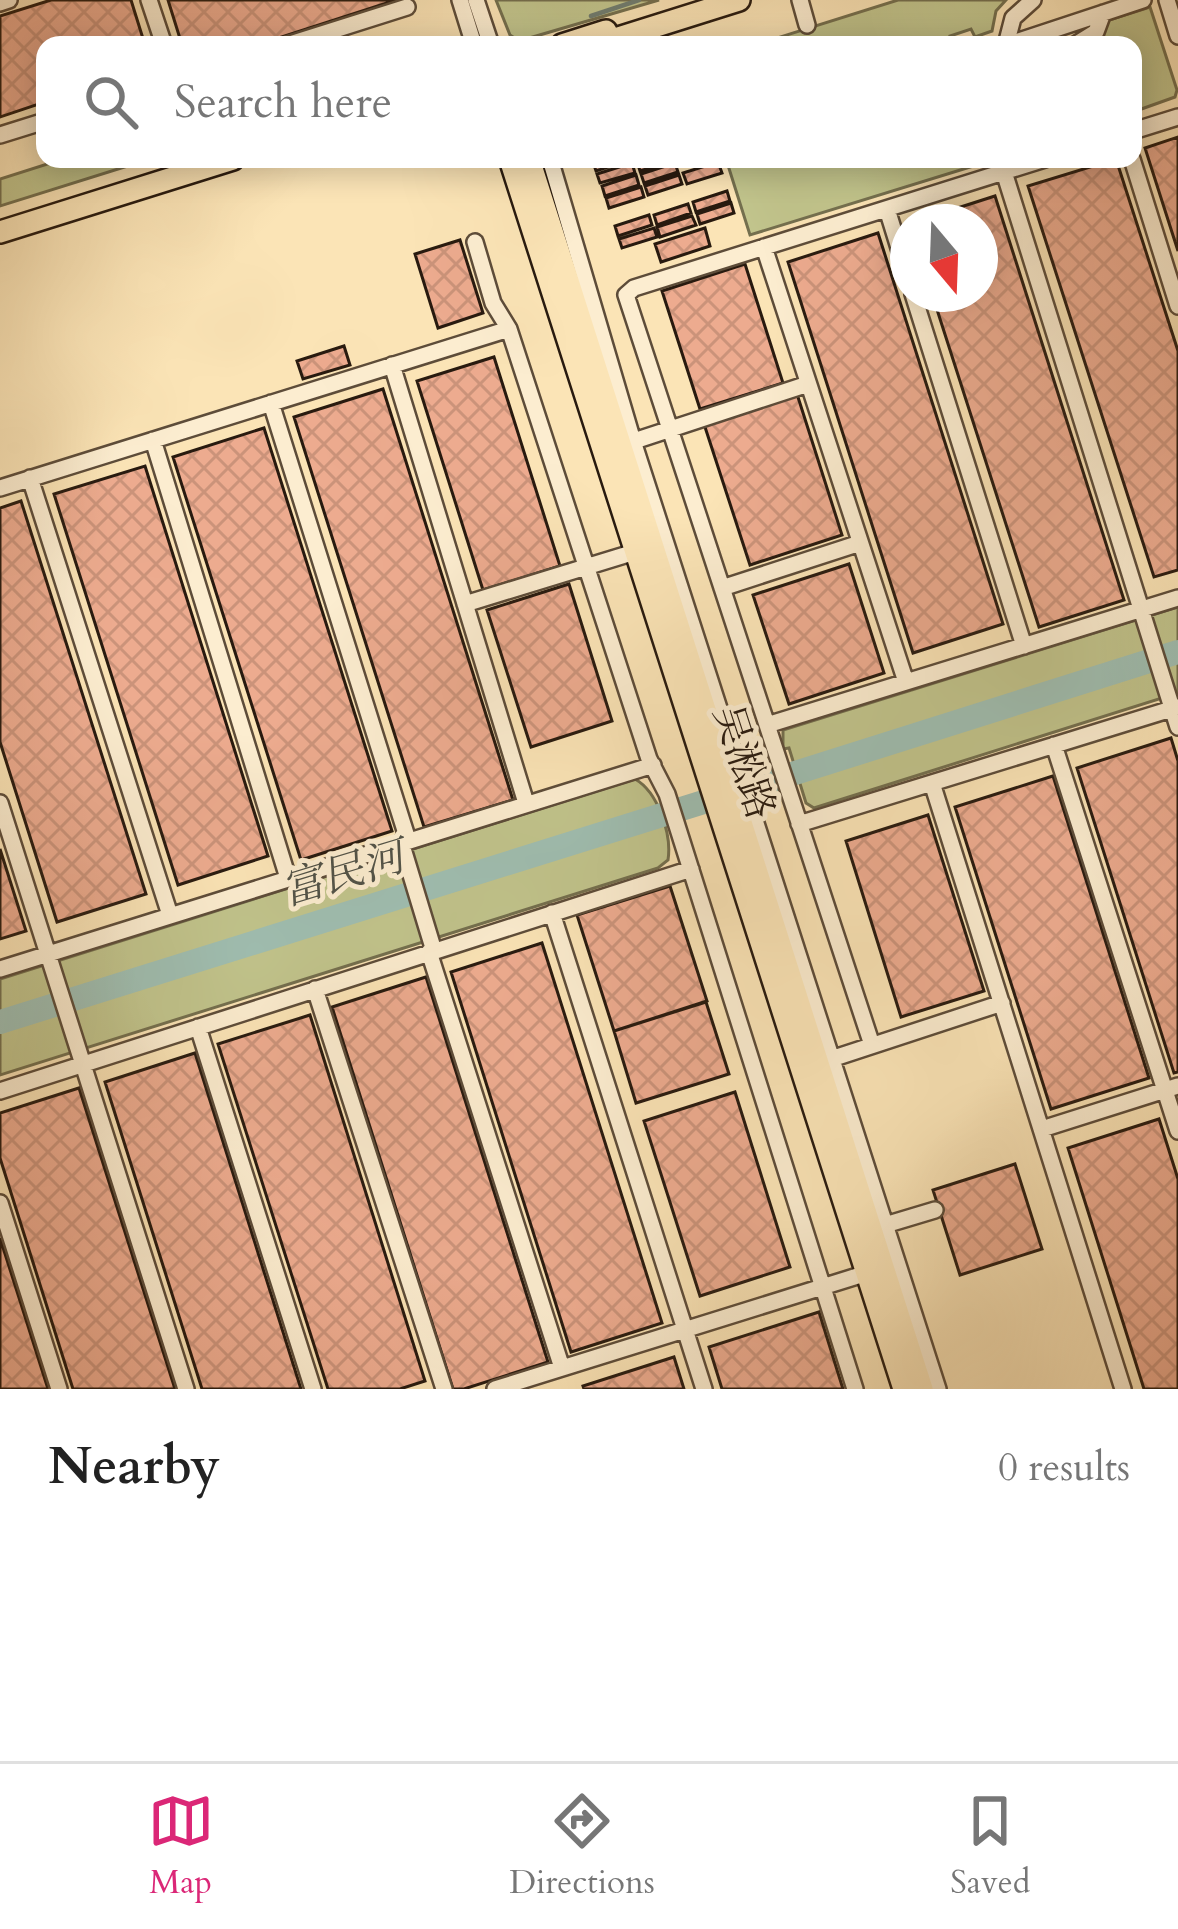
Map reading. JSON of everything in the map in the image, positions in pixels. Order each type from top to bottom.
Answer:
[{"type":"main road","points":[[590,36],[703,0]]},
{"type":"main road","points":[[625,36],[739,0]]},
{"type":"main road","points":[[0,228],[177,168]]},
{"type":"main road","points":[[0,228],[203,168]]},
{"type":"main road","name":"吴淞路","points":[[513,168],[620,446],[638,551],[818,1063],[867,1273],[904,1389]]},
{"type":"main road","name":"吴淞路","points":[[532,168],[922,1389]]},
{"type":"street","points":[[0,3],[9,0]]},
{"type":"street","points":[[149,0],[161,36]]},
{"type":"street","points":[[460,0],[471,36]]},
{"type":"street","points":[[476,0],[488,36]]},
{"type":"street","points":[[800,0],[807,25]]},
{"type":"street","points":[[1010,36],[1013,18],[1033,0]]},
{"type":"street","points":[[1031,36],[1103,8],[1143,0]]},
{"type":"street","points":[[1167,0],[1178,36]]},
{"type":"street","points":[[315,36],[407,7]]},
{"type":"street","points":[[1090,36],[1096,32],[1103,8]]},
{"type":"street","points":[[1142,128],[1178,117]]},
{"type":"street","points":[[0,135],[36,124]]},
{"type":"street","points":[[552,168],[620,446],[808,384]]},
{"type":"street","points":[[872,1046],[626,295],[634,288],[1006,168]]},
{"type":"street","points":[[1013,168],[1178,727]]},
{"type":"street","points":[[1135,168],[1178,306]]},
{"type":"street","points":[[886,209],[890,221]]},
{"type":"street","points":[[475,242],[493,303],[509,329],[653,766],[667,794],[856,1389]]},
{"type":"street","points":[[764,248],[906,682]]},
{"type":"street","points":[[919,312],[1024,646]]},
{"type":"street","points":[[0,488],[509,329]]},
{"type":"street","points":[[392,365],[526,803]]},
{"type":"street","points":[[272,403],[405,841],[432,951],[562,1368]]},
{"type":"street","points":[[153,440],[288,878]]},
{"type":"street","points":[[30,478],[170,915]]},
{"type":"street","points":[[722,587],[860,542]]},
{"type":"street","points":[[465,604],[638,551]]},
{"type":"street","points":[[767,725],[1178,598]]},
{"type":"street","points":[[800,824],[1054,745],[1172,702]]},
{"type":"street","points":[[1054,745],[1171,1088],[1178,1131]]},
{"type":"street","points":[[0,969],[653,766]]},
{"type":"street","points":[[932,783],[1123,1389]]},
{"type":"street","points":[[0,803],[186,1389]]},
{"type":"street","points":[[0,1091],[691,869]]},
{"type":"street","points":[[552,913],[704,1389]]},
{"type":"street","points":[[315,989],[444,1389]]},
{"type":"street","points":[[938,1389],[885,1225],[818,1063],[1002,1004]]},
{"type":"street","points":[[198,1027],[314,1389]]},
{"type":"street","points":[[1042,1129],[1171,1088]]},
{"type":"street","points":[[0,1203],[58,1389]]},
{"type":"street","points":[[885,1225],[934,1210]]},
{"type":"street","points":[[496,1389],[867,1273]]},
{"type":"green space","points":[[496,0],[659,0],[536,36],[510,35]]},
{"type":"green space","points":[[898,0],[1006,0],[996,11],[992,31],[978,36],[971,29],[950,36],[784,36]]},
{"type":"green space","points":[[1150,7],[1177,90],[1175,97],[1142,109],[1142,36],[1088,36],[1106,21]]},
{"type":"green space","points":[[36,168],[121,168],[0,206],[0,179]]},
{"type":"green space","points":[[729,168],[967,168],[750,235]]},
{"type":"green space","points":[[1178,607],[1178,693],[814,808],[806,803],[789,748],[783,749],[783,730]]},
{"type":"green space","points":[[635,779],[657,803],[665,826],[668,860],[658,868],[0,1075],[0,979]]},
{"type":"building","points":[[51,0],[131,0],[142,36],[36,36],[36,105],[0,117],[0,16]]},
{"type":"building","points":[[168,0],[396,0],[285,36],[179,36]]},
{"type":"building","points":[[1178,137],[1178,251],[1145,148]]},
{"type":"building","points":[[616,168],[634,168],[635,173],[600,183],[597,174]]},
{"type":"building","points":[[660,168],[677,168],[678,172],[644,183],[641,174]]},
{"type":"building","points":[[720,168],[722,173],[687,184],[683,173]]},
{"type":"building","points":[[1087,168],[1119,168],[1178,351],[1178,570],[1154,577],[1028,186]]},
{"type":"building","points":[[636,175],[639,185],[605,196],[602,186]]},
{"type":"building","points":[[679,175],[682,184],[648,195],[645,186]]},
{"type":"building","points":[[641,187],[644,197],[609,208],[606,198]]},
{"type":"building","points":[[727,191],[730,201],[696,212],[693,202]]},
{"type":"building","points":[[995,196],[998,204],[970,204]]},
{"type":"building","points":[[731,203],[734,213],[700,224],[697,214]]},
{"type":"building","points":[[688,204],[691,213],[657,225],[654,215]]},
{"type":"building","points":[[998,205],[1124,600],[1039,627],[938,312],[998,312]]},
{"type":"building","points":[[649,215],[652,225],[618,236],[615,226]]},
{"type":"building","points":[[692,216],[696,225],[660,237],[657,227]]},
{"type":"building","points":[[654,228],[657,237],[622,248],[619,239]]},
{"type":"building","points":[[705,228],[710,246],[661,262],[655,244]]},
{"type":"building","points":[[878,233],[890,271],[890,312],[903,312],[1003,624],[913,653],[788,262]]},
{"type":"building","points":[[460,240],[483,313],[438,328],[415,254]]},
{"type":"building","points":[[745,264],[783,383],[700,409],[662,291]]},
{"type":"building","points":[[344,346],[350,365],[303,379],[297,361]]},
{"type":"building","points":[[494,357],[560,566],[483,590],[417,381]]},
{"type":"building","points":[[383,389],[513,800],[424,827],[294,417]]},
{"type":"building","points":[[797,394],[842,535],[750,565],[704,424]]},
{"type":"building","points":[[264,428],[392,831],[301,860],[173,457]]},
{"type":"building","points":[[145,466],[268,856],[178,885],[54,494]]},
{"type":"building","points":[[21,501],[146,894],[57,922],[0,742],[0,508]]},
{"type":"building","points":[[849,564],[884,673],[789,704],[753,595]]},
{"type":"building","points":[[569,584],[612,721],[531,747],[487,610]]},
{"type":"building","points":[[1171,738],[1178,761],[1178,1072],[1174,1073],[1077,768]]},
{"type":"building","points":[[1053,776],[1149,1078],[1051,1109],[955,807]]},
{"type":"building","points":[[928,815],[984,991],[901,1017],[846,841]]},
{"type":"building","points":[[0,849],[26,931],[0,939]]},
{"type":"building","points":[[670,886],[707,1001],[614,1031],[577,915]]},
{"type":"building","points":[[542,943],[662,1323],[571,1352],[451,972]]},
{"type":"building","points":[[426,977],[548,1362],[464,1389],[453,1389],[332,1007]]},
{"type":"building","points":[[706,1002],[729,1074],[636,1103],[614,1031]]},
{"type":"building","points":[[310,1015],[425,1381],[400,1389],[328,1389],[218,1044]]},
{"type":"building","points":[[195,1053],[301,1389],[202,1389],[105,1082]]},
{"type":"building","points":[[79,1088],[175,1389],[73,1389],[0,1158],[0,1113]]},
{"type":"building","points":[[735,1092],[790,1267],[700,1296],[644,1121]]},
{"type":"building","points":[[1159,1119],[1178,1179],[1178,1389],[1144,1389],[1068,1148]]},
{"type":"building","points":[[1015,1164],[1042,1249],[960,1275],[933,1190]]},
{"type":"building","points":[[0,1238],[48,1389],[0,1389]]},
{"type":"building","points":[[819,1312],[843,1389],[722,1389],[709,1347]]},
{"type":"building","points":[[674,1357],[684,1389],[584,1389],[583,1386]]},
{"type":"waterway","points":[[591,16],[639,0]]},
{"type":"waterway","name":"富民河","points":[[754,786],[1178,652]]},
{"type":"waterway","name":"富民河","points":[[0,1022],[710,800]]}]
